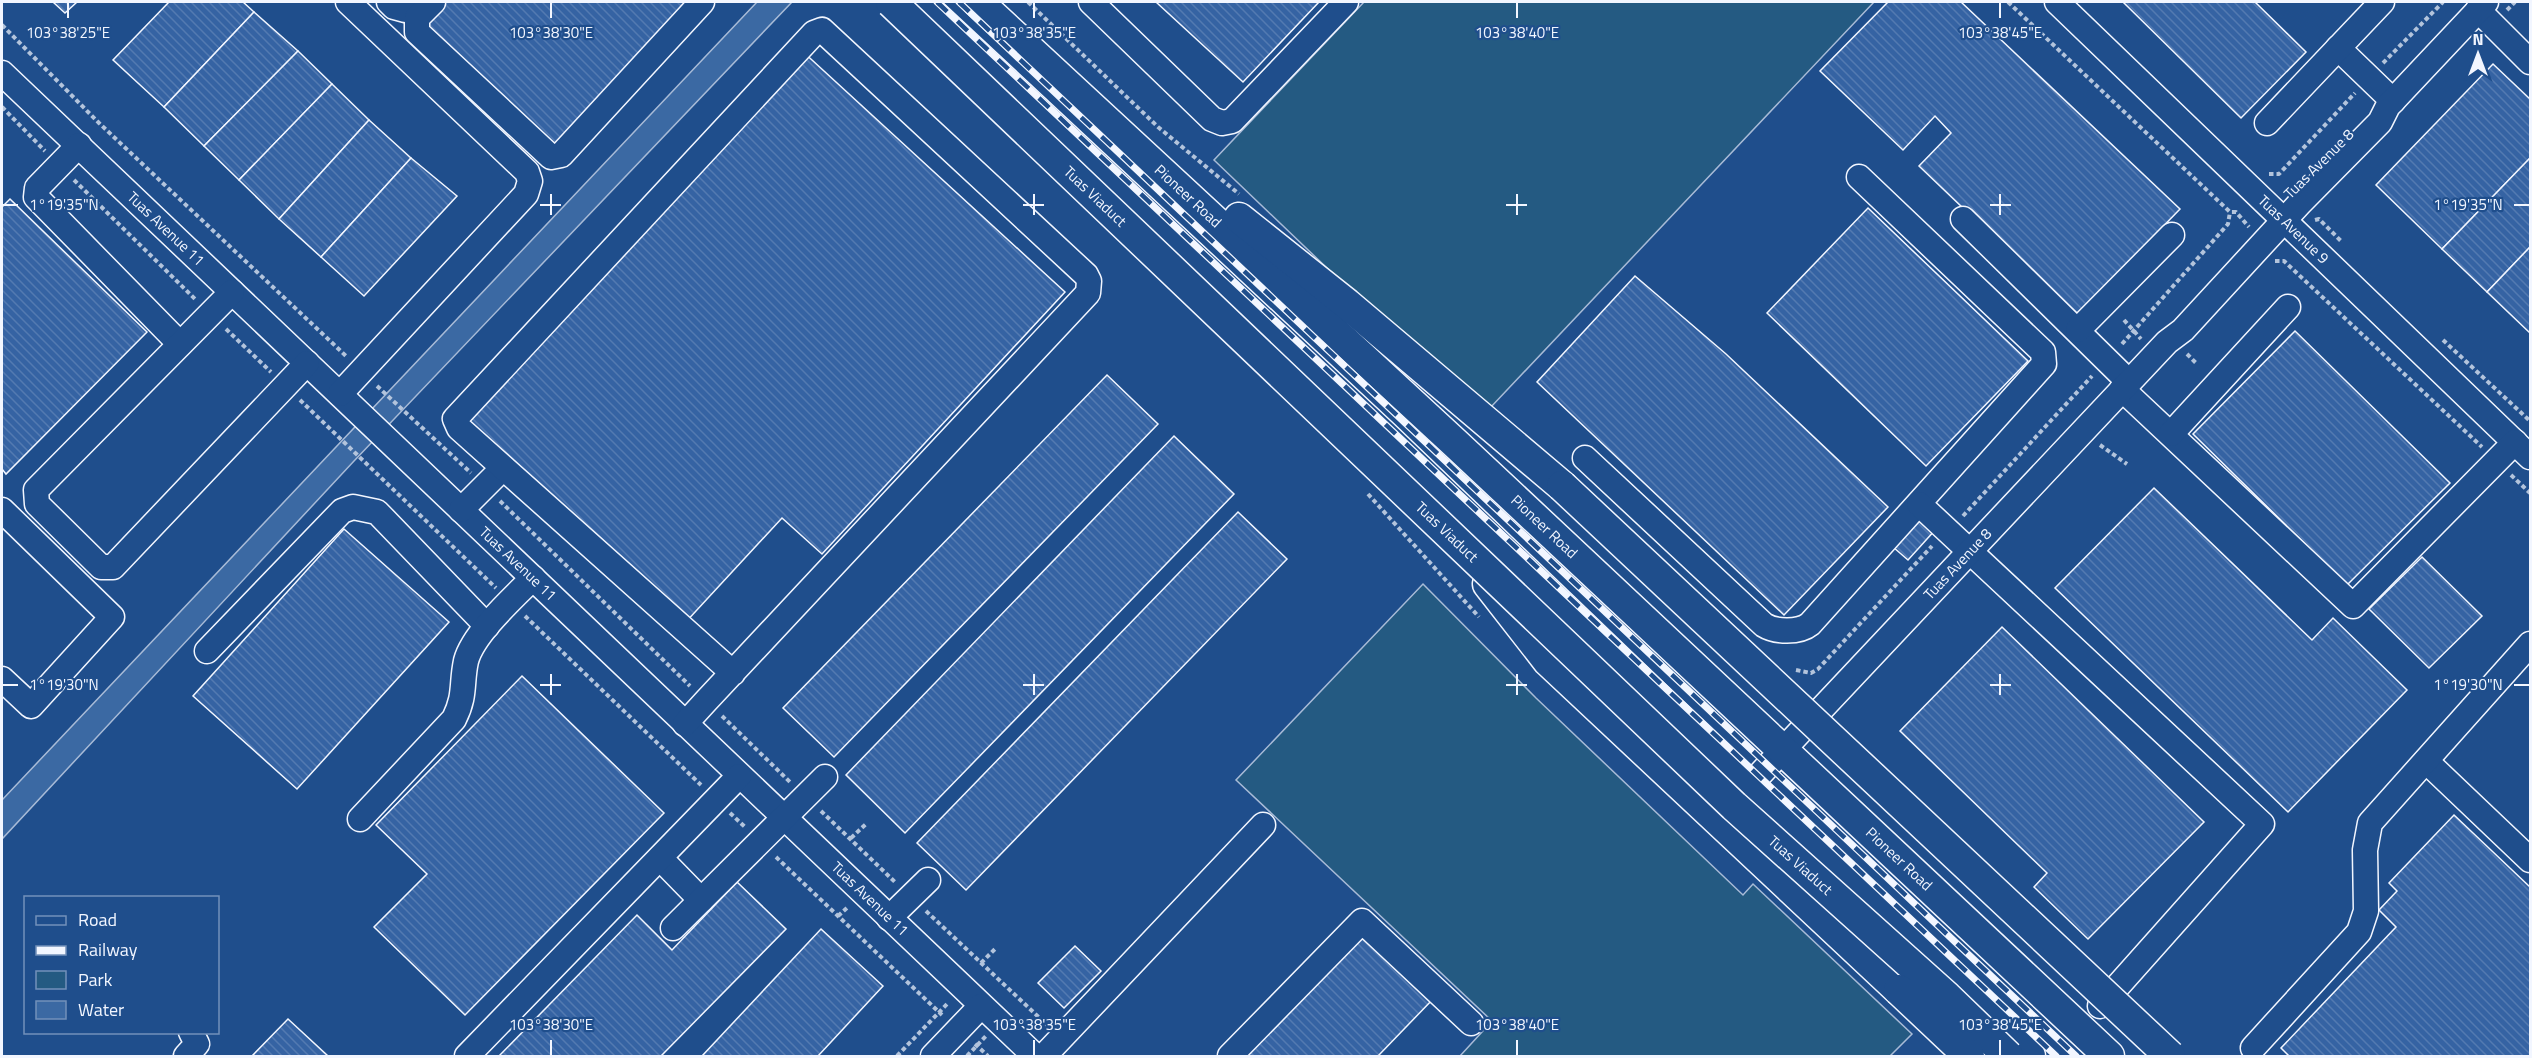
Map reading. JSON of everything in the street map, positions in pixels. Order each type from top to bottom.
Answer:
[{"type":"main road","name":"Tuas Viaduct","points":[[891,2],[1734,806],[1947,996],[2008,1056]]},
{"type":"main road","points":[[919,2],[1384,436],[2030,1056]]},
{"type":"main road","name":"Pioneer Road","points":[[978,2],[1456,444],[2109,1056]]},
{"type":"main road","points":[[994,2],[1185,176],[1347,304],[1562,486],[2170,1056]]},
{"type":"main road","points":[[1384,436],[1444,527],[1548,661],[1969,1056]]},
{"type":"street","points":[[340,394],[526,194],[531,181],[527,172],[348,2]]},
{"type":"street","points":[[389,2],[394,7],[405,10],[413,2]]},
{"type":"street","points":[[433,2],[417,18],[417,32],[548,156],[555,158],[561,155],[702,2]]},
{"type":"street","points":[[1091,2],[1212,119],[1222,123],[1232,120],[1346,2]]},
{"type":"street","name":"Tuas Avenue 9","points":[[2057,2],[2178,115],[2278,215],[2523,449]]},
{"type":"street","points":[[2267,123],[2382,2]]},
{"type":"street","points":[[2482,6],[2530,62]]},
{"type":"street","name":"Tuas Avenue 8","points":[[1748,787],[2167,342],[2183,330],[2278,215],[2380,122],[2390,103],[2482,6]]},
{"type":"street","points":[[685,724],[706,701],[733,673],[1088,293],[1090,286],[1086,275],[828,32],[822,30],[814,33],[456,416],[459,428],[733,673]]},
{"type":"street","points":[[2338,48],[2390,103]]},
{"type":"street","name":"Tuas Avenue 11","points":[[2,73],[1035,1056]]},
{"type":"street","points":[[79,145],[37,188],[36,197],[180,344]]},
{"type":"street","points":[[1585,459],[1764,625],[1776,630],[1806,627],[2044,364],[2043,352],[1859,177]]},
{"type":"street","points":[[1963,219],[2079,330],[2108,360],[2126,386],[2171,434],[2353,606],[2497,461],[2523,449]]},
{"type":"street","points":[[2079,330],[2172,235]]},
{"type":"street","points":[[232,292],[36,490],[37,504],[105,568],[113,567],[307,363]]},
{"type":"street","points":[[2171,434],[2288,307]]},
{"type":"street","points":[[461,510],[503,468]]},
{"type":"street","points":[[1919,504],[2262,824],[2100,1006]]},
{"type":"street","points":[[207,651],[342,511],[353,507],[377,512],[487,626]]},
{"type":"street","points":[[2,510],[112,617],[31,706],[2,679]]},
{"type":"street","points":[[360,819],[454,719],[463,700],[466,659],[487,626],[532,578]]},
{"type":"street","points":[[2253,1048],[2359,932],[2366,911],[2365,850],[2370,823],[2530,644]]},
{"type":"street","points":[[2426,761],[2530,860]]},
{"type":"street","points":[[467,1056],[740,776]]},
{"type":"street","points":[[673,928],[825,777]]},
{"type":"street","points":[[1044,1056],[1263,825]]},
{"type":"street","points":[[660,858],[701,900]]},
{"type":"street","points":[[889,918],[928,880]]},
{"type":"street","points":[[1230,1056],[1360,921],[1365,922],[1471,1023]]},
{"type":"street","points":[[1904,1012],[1941,970]]},
{"type":"street","points":[[933,1056],[981,1006]]},
{"type":"street","points":[[186,1056],[197,1044],[192,1034]]},
{"type":"path","points":[[1792,670],[1811,673],[1818,669],[2108,360],[2228,224],[2230,212],[2008,2]]},
{"type":"path","points":[[2,25],[99,123],[484,486],[805,797],[851,838],[1061,1039]]},
{"type":"path","points":[[2319,219],[2347,247]]},
{"type":"path","points":[[2277,260],[2284,261],[2530,493]]},
{"type":"path","points":[[2442,338],[2530,421]]},
{"type":"path","points":[[851,838],[866,824]]},
{"type":"path","points":[[981,963],[995,949]]},
{"type":"path","points":[[897,1056],[962,988]]},
{"type":"green space","points":[[1364,2],[1874,2],[1490,408],[1328,269],[1214,160]]},
{"type":"green space","points":[[1423,584],[1536,698],[1743,895],[1753,884],[1912,1034],[1890,1056],[1460,1056],[1492,1021],[1236,780]]},
{"type":"water","points":[[757,2],[792,2],[354,461],[2,839],[2,800]]},
{"type":"building","points":[[53,2],[77,2],[65,13]]},
{"type":"building","points":[[169,2],[243,2],[254,12],[164,107],[113,60]]},
{"type":"building","points":[[444,2],[694,2],[555,150],[421,26]]},
{"type":"building","points":[[1156,2],[1319,2],[1243,82]]},
{"type":"building","points":[[1888,2],[1961,2],[2180,209],[2076,316],[1919,166],[1951,133],[1935,116],[1903,150],[1820,71]]},
{"type":"building","points":[[2123,2],[2255,2],[2306,52],[2241,118]]},
{"type":"building","points":[[254,12],[298,51],[204,146],[164,107]]},
{"type":"building","points":[[800,49],[1065,292],[822,554],[782,518],[684,624],[457,417]]},
{"type":"building","points":[[298,51],[332,84],[239,180],[204,146]]},
{"type":"building","points":[[2493,64],[2530,99],[2530,158],[2442,249],[2376,185]]},
{"type":"building","points":[[332,84],[369,120],[279,219],[239,180]]},
{"type":"building","points":[[369,120],[411,158],[321,257],[279,219]]},
{"type":"building","points":[[411,158],[457,196],[364,296],[321,257]]},
{"type":"building","points":[[2530,158],[2530,247],[2487,292],[2442,249]]},
{"type":"building","points":[[10,199],[147,332],[6,474],[2,469],[2,207]]},
{"type":"building","points":[[1868,208],[2028,361],[1926,466],[1767,313]]},
{"type":"building","points":[[2530,247],[2530,333],[2487,292]]},
{"type":"building","points":[[1635,276],[1726,354],[1888,507],[1784,615],[1537,382]]},
{"type":"building","points":[[2295,331],[2450,483],[2347,585],[2193,434]]},
{"type":"building","points":[[1107,375],[1158,424],[834,757],[783,708]]},
{"type":"building","points":[[1174,436],[1234,494],[905,833],[846,775]]},
{"type":"building","points":[[2154,488],[2312,640],[2333,618],[2407,690],[2288,812],[2055,588]]},
{"type":"building","points":[[1238,512],[1287,559],[966,890],[917,843]]},
{"type":"building","points":[[1920,515],[1936,529],[1908,560],[1893,547]]},
{"type":"building","points":[[344,529],[449,622],[297,789],[193,696]]},
{"type":"building","points":[[2422,557],[2482,616],[2429,668],[2369,609]]},
{"type":"building","points":[[2002,627],[2204,822],[2088,939],[2034,887],[2047,873],[1900,731]]},
{"type":"building","points":[[522,676],[664,813],[465,1015],[374,927],[427,874],[376,825]]},
{"type":"building","points":[[2454,815],[2530,887],[2530,1056],[2289,1056],[2281,1048],[2396,927],[2379,910],[2397,891],[2389,883]]},
{"type":"building","points":[[737,882],[786,929],[661,1056],[499,1056],[637,915],[672,950]]},
{"type":"building","points":[[1359,927],[1434,998],[1378,1056],[1235,1056]]},
{"type":"building","points":[[821,929],[883,986],[818,1056],[702,1056]]},
{"type":"building","points":[[1075,946],[1101,971],[1064,1008],[1038,983]]},
{"type":"building","points":[[288,1019],[328,1056],[252,1056]]},
{"type":"railway","points":[[937,2],[2056,1056]]},
{"type":"railway","points":[[959,2],[2076,1056]]}]
